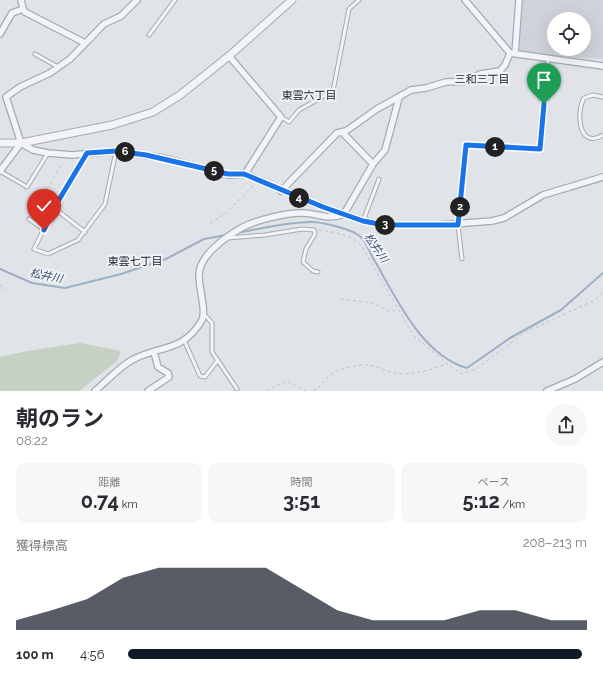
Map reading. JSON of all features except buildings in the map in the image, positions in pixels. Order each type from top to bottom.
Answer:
[{"type":"street","points":[[22,0],[22,9]]},
{"type":"street","points":[[6,97],[20,87],[70,59],[104,24],[121,16],[137,0]]},
{"type":"street","points":[[0,143],[21,143],[112,125],[153,112],[180,95],[229,56],[292,0]]},
{"type":"street","points":[[465,0],[512,54],[548,60],[603,66]]},
{"type":"street","points":[[281,191],[337,133],[342,132],[411,90],[426,88],[446,82],[468,81],[480,74],[500,71],[512,54],[519,0]]},
{"type":"street","points":[[0,34],[12,13],[22,9]]},
{"type":"street","points":[[22,9],[85,43]]},
{"type":"street","points":[[229,56],[281,117],[244,174]]},
{"type":"street","points":[[0,92],[6,97],[21,143],[33,150],[72,155],[116,151],[164,158],[228,174],[244,174],[281,191],[363,221],[384,225],[458,225],[504,218],[543,195],[603,177]]},
{"type":"street","points":[[95,391],[132,360],[174,346],[199,325],[204,314],[199,274],[202,264],[208,254],[227,238],[244,227],[284,215],[303,213],[336,217],[344,214],[373,164],[387,146],[399,98]]},
{"type":"street","points":[[342,132],[373,164]]},
{"type":"street","points":[[0,171],[21,143]]},
{"type":"street","points":[[148,391],[169,377],[168,373],[158,367],[154,352]]},
{"type":"street","points":[[547,391],[576,379],[603,362]]},
{"type":"lane","points":[[149,35],[175,0]]},
{"type":"lane","points":[[281,117],[289,122],[299,110],[333,91],[349,9],[360,0]]},
{"type":"lane","points":[[35,54],[58,67]]},
{"type":"lane","points":[[462,259],[458,225],[466,145],[540,149],[548,60]]},
{"type":"lane","points":[[603,97],[593,95],[584,98],[580,129],[585,135],[590,137],[598,137],[603,135]]},
{"type":"lane","points":[[87,153],[54,208],[34,249],[48,254],[78,240],[85,232],[105,204],[116,151]]},
{"type":"lane","points":[[0,171],[26,187],[48,153]]},
{"type":"lane","points":[[363,221],[379,179]]},
{"type":"lane","points":[[54,208],[85,232]]},
{"type":"lane","points":[[29,219],[44,230]]},
{"type":"lane","points":[[227,238],[265,235],[302,229],[314,230],[315,234],[306,249],[303,262],[313,271],[318,272]]},
{"type":"lane","points":[[204,314],[212,323],[212,352],[237,389]]},
{"type":"lane","points":[[183,340],[200,376],[205,377],[218,360]]},
{"type":"path","points":[[29,219],[62,164]]},
{"type":"path","points":[[210,223],[226,213],[257,180]]},
{"type":"path","points":[[314,230],[335,232],[355,239],[361,245],[414,336],[447,364],[462,374],[476,369],[524,333],[595,300],[603,291]]},
{"type":"path","points":[[0,286],[6,290]]},
{"type":"path","points":[[341,299],[373,303],[391,312],[397,309]]},
{"type":"path","points":[[313,391],[319,388],[329,374],[338,370],[369,365],[400,374],[427,372],[447,364]]},
{"type":"path","points":[[266,391],[287,381],[306,391]]},
{"type":"shaded area","points":[[521,0],[603,0],[603,59],[519,55]]},
{"type":"green space","points":[[80,343],[121,351],[117,361],[79,391],[0,391],[0,357],[27,351]]},
{"type":"waterway","name":"松井川","points":[[236,233],[283,224],[311,222],[337,226],[357,234],[365,243],[402,309],[424,339],[437,352],[451,362],[467,368],[510,338],[561,310],[603,273]]},
{"type":"waterway","name":"松井川","points":[[0,269],[32,283],[65,288],[121,274],[166,259],[204,239],[226,235]]},
{"type":"district","name":"三和三丁目","points":[[482,79]]},
{"type":"district","name":"東雲六丁目","points":[[309,95]]},
{"type":"district","name":"東雲七丁目","points":[[135,261]]},
{"type":"route","points":[[44,230],[54,208],[87,153],[116,151],[164,158],[201,169],[228,174],[244,174],[281,191],[363,221],[384,225],[458,225],[466,145],[540,149],[544,104]]}]
